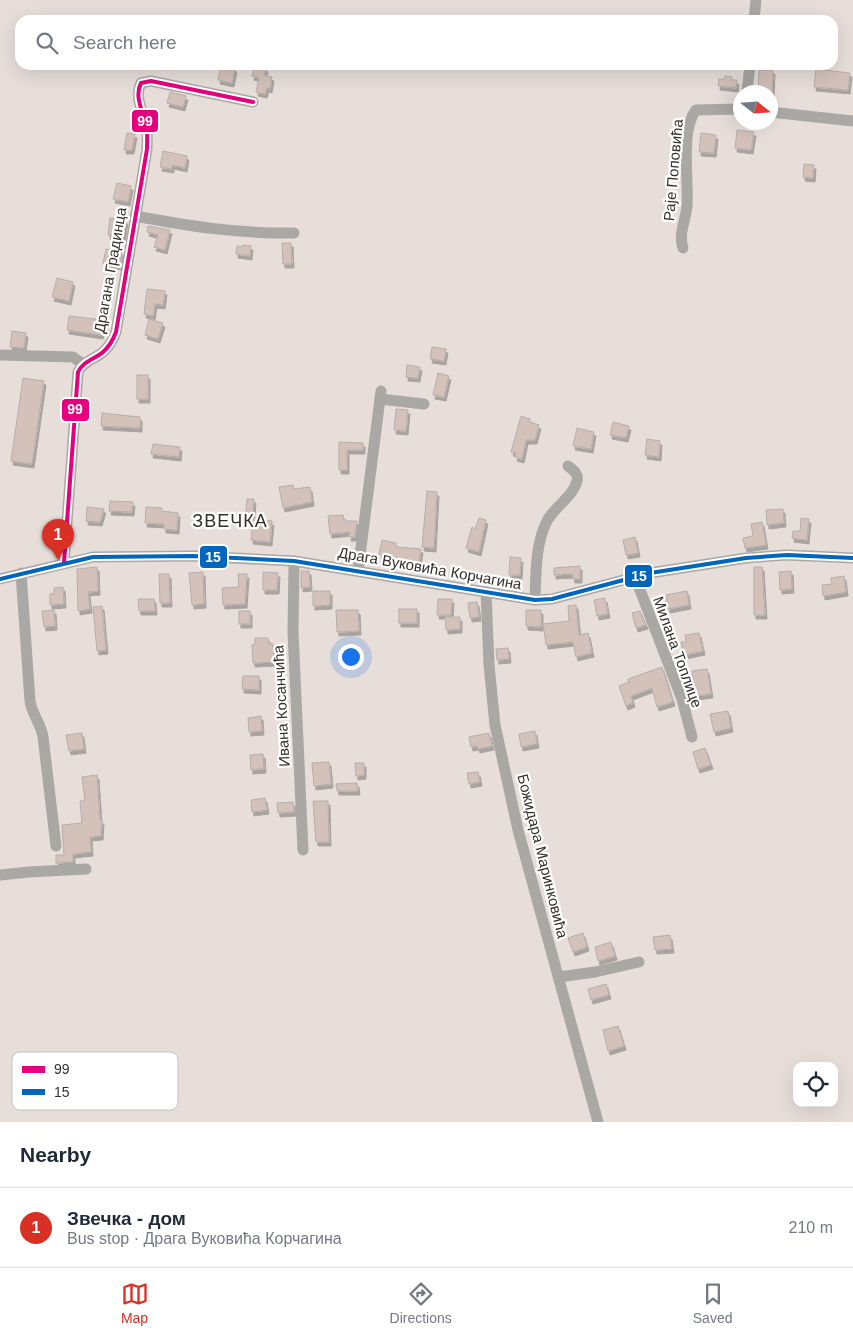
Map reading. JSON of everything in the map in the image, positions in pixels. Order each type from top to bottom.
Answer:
[{"type":"street","points":[[754,15],[756,0]]},
{"type":"street","points":[[748,85],[749,70]]},
{"type":"street","name":"Драгана Градинца","points":[[83,364],[102,353],[112,343],[116,332],[147,149],[147,128],[137,95],[141,83],[151,81],[252,102]]},
{"type":"street","name":"Раје Поповића","points":[[683,248],[681,237],[687,204],[689,130],[692,114],[696,110],[704,109],[733,109]]},
{"type":"street","points":[[778,113],[853,121]]},
{"type":"street","points":[[135,216],[191,227],[265,234],[294,233]]},
{"type":"street","points":[[0,355],[73,357],[83,364],[78,372],[64,563]]},
{"type":"street","points":[[358,571],[380,395],[424,404]]},
{"type":"street","points":[[534,600],[541,534],[547,520],[571,491],[577,480],[576,473],[568,466]]},
{"type":"street","name":"Драга Вуковића Корчагина","points":[[0,579],[92,557],[193,556],[294,561],[534,600],[552,599],[634,577],[746,558],[786,555],[853,558]]},
{"type":"street","name":"Ивана Косанчића","points":[[294,561],[293,632],[302,850]]},
{"type":"street","points":[[21,573],[29,694],[32,712],[41,724],[56,846]]},
{"type":"street","name":"Милана Топлице","points":[[634,577],[682,699],[692,737]]},
{"type":"street","name":"Божидара Маринковића","points":[[486,592],[489,665],[495,725],[518,830],[598,1122]]},
{"type":"street","points":[[0,875],[86,869]]},
{"type":"street","points":[[559,977],[595,972],[638,962]]},
{"type":"building","points":[[220,70],[235,70],[232,83],[218,80]]},
{"type":"building","points":[[254,70],[265,70],[264,75],[272,77],[270,89],[267,88],[265,94],[256,92],[259,78],[252,76]]},
{"type":"building","points":[[759,70],[773,70],[772,85],[758,85]]},
{"type":"building","points":[[816,70],[850,73],[848,90],[814,87]]},
{"type":"building","points":[[725,76],[732,77],[732,80],[737,80],[736,85],[733,85],[733,88],[718,86],[719,79],[724,79]]},
{"type":"building","points":[[170,92],[186,96],[183,107],[167,103]]},
{"type":"building","points":[[737,130],[754,132],[751,150],[735,148]]},
{"type":"building","points":[[127,133],[135,134],[132,150],[124,150]]},
{"type":"building","points":[[701,133],[716,135],[714,153],[699,152]]},
{"type":"building","points":[[163,151],[187,156],[185,168],[172,165],[172,169],[160,167]]},
{"type":"building","points":[[804,164],[814,165],[813,178],[803,177]]},
{"type":"building","points":[[117,183],[131,186],[128,202],[113,199]]},
{"type":"building","points":[[110,218],[126,220],[123,237],[108,235]]},
{"type":"building","points":[[148,226],[170,230],[165,250],[154,247],[158,235],[147,232]]},
{"type":"building","points":[[282,243],[291,243],[292,264],[283,264]]},
{"type":"building","points":[[243,245],[251,246],[250,256],[236,254],[237,246],[243,247]]},
{"type":"building","points":[[106,249],[122,252],[120,266],[103,263]]},
{"type":"building","points":[[57,278],[73,282],[69,301],[52,297]]},
{"type":"building","points":[[147,289],[165,291],[163,305],[155,304],[153,316],[144,314]]},
{"type":"building","points":[[69,316],[104,320],[101,335],[67,330]]},
{"type":"building","points":[[149,319],[163,323],[158,339],[145,335]]},
{"type":"building","points":[[12,331],[26,333],[24,348],[10,347]]},
{"type":"building","points":[[432,347],[446,349],[444,361],[430,359]]},
{"type":"building","points":[[407,365],[420,367],[418,378],[406,377]]},
{"type":"building","points":[[438,373],[449,376],[444,397],[433,395]]},
{"type":"building","points":[[137,375],[148,375],[148,399],[137,399]]},
{"type":"building","points":[[23,378],[44,381],[32,464],[11,461]]},
{"type":"building","points":[[396,409],[408,410],[406,431],[394,430]]},
{"type":"building","points":[[102,413],[140,417],[140,428],[101,426]]},
{"type":"building","points":[[521,416],[539,425],[535,440],[526,440],[522,459],[515,457],[516,453],[511,452]]},
{"type":"building","points":[[613,422],[629,426],[626,438],[610,435]]},
{"type":"building","points":[[577,428],[594,432],[591,449],[573,446]]},
{"type":"building","points":[[647,439],[660,441],[659,457],[645,455]]},
{"type":"building","points":[[339,442],[363,443],[363,450],[347,450],[347,470],[339,470]]},
{"type":"building","points":[[153,444],[180,447],[179,457],[151,454]]},
{"type":"building","points":[[293,485],[294,489],[310,487],[312,502],[283,508],[279,487]]},
{"type":"building","points":[[427,491],[437,492],[434,548],[422,547]]},
{"type":"building","points":[[247,499],[254,499],[252,523],[245,522]]},
{"type":"building","points":[[110,501],[133,502],[132,512],[109,511]]},
{"type":"building","points":[[87,507],[104,509],[100,522],[86,521]]},
{"type":"building","points":[[146,507],[162,508],[162,511],[178,513],[177,530],[164,529],[164,524],[145,523]]},
{"type":"building","points":[[783,509],[784,523],[767,525],[766,510]]},
{"type":"building","points":[[343,515],[344,521],[357,521],[355,537],[349,537],[350,532],[330,534],[328,516]]},
{"type":"building","points":[[479,518],[486,520],[479,552],[466,548],[472,527],[475,529]]},
{"type":"building","points":[[801,518],[809,519],[807,540],[792,538],[793,531],[800,531]]},
{"type":"building","points":[[253,519],[272,521],[270,542],[251,540]]},
{"type":"building","points":[[762,522],[766,545],[745,548],[743,538],[753,536],[751,524]]},
{"type":"building","points":[[635,537],[638,553],[626,555],[623,540]]},
{"type":"building","points":[[382,540],[396,543],[396,547],[421,549],[419,563],[379,554]]},
{"type":"building","points":[[510,557],[521,558],[520,575],[509,575]]},
{"type":"building","points":[[580,566],[580,579],[573,579],[572,574],[554,575],[554,568]]},
{"type":"building","points":[[97,567],[98,591],[88,592],[90,609],[78,611],[77,569]]},
{"type":"building","points":[[754,567],[762,567],[765,615],[754,615]]},
{"type":"building","points":[[301,571],[309,571],[310,587],[301,588]]},
{"type":"building","points":[[791,571],[792,589],[780,590],[779,572]]},
{"type":"building","points":[[203,572],[204,604],[192,605],[189,573]]},
{"type":"building","points":[[263,572],[278,573],[277,590],[263,590]]},
{"type":"building","points":[[159,574],[169,574],[170,603],[160,603]]},
{"type":"building","points":[[238,574],[247,574],[245,604],[223,605],[222,588],[239,587]]},
{"type":"building","points":[[844,576],[846,592],[823,596],[822,585],[832,584],[831,578]]},
{"type":"building","points":[[63,587],[64,604],[50,605],[50,594],[54,593],[54,588]]},
{"type":"building","points":[[313,591],[330,591],[330,605],[313,606]]},
{"type":"building","points":[[687,591],[689,605],[668,609],[666,595]]},
{"type":"building","points":[[605,598],[608,614],[597,616],[594,600]]},
{"type":"building","points":[[138,599],[154,599],[155,611],[139,611]]},
{"type":"building","points":[[438,599],[452,599],[451,615],[437,615]]},
{"type":"building","points":[[477,602],[479,617],[470,618],[468,603]]},
{"type":"building","points":[[576,605],[579,635],[588,633],[592,653],[576,657],[573,642],[546,645],[543,624],[569,621],[568,606]]},
{"type":"building","points":[[102,606],[106,650],[97,651],[93,607]]},
{"type":"building","points":[[399,609],[417,609],[417,623],[399,623]]},
{"type":"building","points":[[54,610],[55,626],[44,627],[42,611]]},
{"type":"building","points":[[336,610],[358,610],[359,631],[337,632]]},
{"type":"building","points":[[526,610],[541,610],[541,627],[526,626]]},
{"type":"building","points":[[239,611],[250,611],[250,624],[239,624]]},
{"type":"building","points":[[640,611],[646,625],[636,628],[632,613]]},
{"type":"building","points":[[445,617],[460,617],[460,629],[446,630]]},
{"type":"building","points":[[699,633],[703,651],[684,655],[681,642],[686,642],[685,635]]},
{"type":"building","points":[[255,638],[268,638],[269,644],[273,644],[274,662],[253,663],[252,645],[255,644]]},
{"type":"building","points":[[508,648],[509,659],[497,660],[496,649]]},
{"type":"building","points":[[662,667],[673,702],[657,707],[652,688],[631,696],[633,703],[626,706],[619,686],[629,682],[628,679]]},
{"type":"building","points":[[707,669],[711,694],[695,696],[692,671]]},
{"type":"building","points":[[243,676],[259,676],[259,690],[242,689]]},
{"type":"building","points":[[728,711],[731,728],[714,732],[710,714]]},
{"type":"building","points":[[261,716],[262,731],[249,732],[248,718]]},
{"type":"building","points":[[535,731],[537,744],[521,747],[519,734]]},
{"type":"building","points":[[82,733],[84,749],[69,751],[66,735]]},
{"type":"building","points":[[489,733],[492,746],[478,749],[477,746],[471,747],[469,737]]},
{"type":"building","points":[[705,748],[711,765],[698,769],[693,752]]},
{"type":"building","points":[[263,754],[264,769],[251,770],[250,755]]},
{"type":"building","points":[[329,762],[331,784],[314,786],[312,763]]},
{"type":"building","points":[[355,763],[364,763],[364,775],[356,776]]},
{"type":"building","points":[[478,772],[480,782],[469,784],[467,773]]},
{"type":"building","points":[[97,775],[100,820],[102,820],[101,836],[90,837],[91,852],[73,854],[73,862],[56,863],[56,855],[64,855],[62,825],[82,823],[80,801],[85,801],[82,777]]},
{"type":"building","points":[[357,783],[358,791],[337,791],[336,784]]},
{"type":"building","points":[[265,798],[267,810],[252,812],[251,800]]},
{"type":"building","points":[[313,801],[328,801],[329,842],[316,842]]},
{"type":"building","points":[[293,802],[294,812],[278,813],[277,803]]},
{"type":"building","points":[[583,933],[587,947],[573,952],[568,938]]},
{"type":"building","points":[[670,935],[672,949],[655,950],[653,937]]},
{"type":"building","points":[[611,942],[615,956],[598,961],[595,947]]},
{"type":"building","points":[[606,984],[609,995],[591,1000],[588,989]]},
{"type":"building","points":[[618,1026],[624,1046],[608,1051],[603,1030]]},
{"type":"transit line","name":"99","points":[[64,563],[78,372],[86,363],[105,350],[116,332],[147,149],[147,128],[138,94],[141,83],[151,81],[253,102]]},
{"type":"transit line","name":"15","points":[[0,579],[93,557],[193,556],[294,561],[535,600],[552,599],[650,573],[746,558],[787,555],[853,558]]},
{"type":"place","name":"Звечка - дом","points":[[58,560]]},
{"type":"district","name":"ЗВЕЧКА","points":[[230,521]]}]
